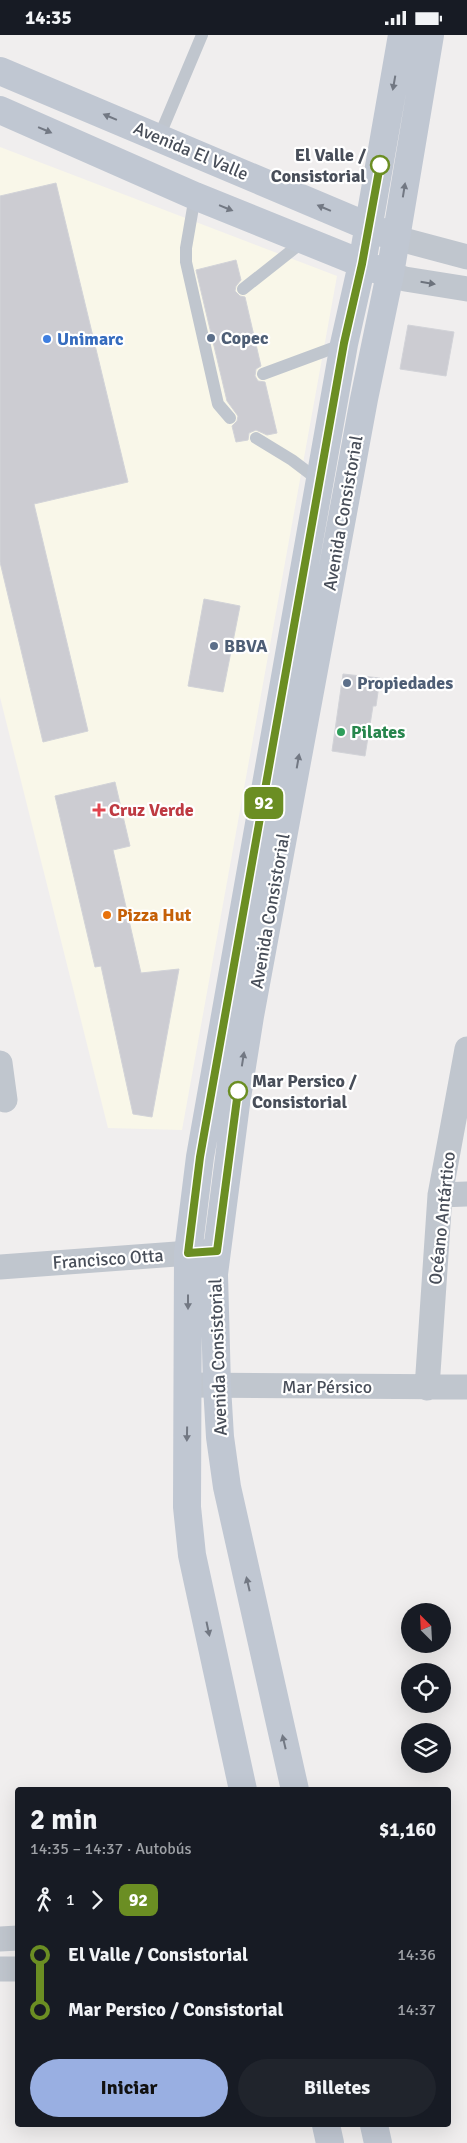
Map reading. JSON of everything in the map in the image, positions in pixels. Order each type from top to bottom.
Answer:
[{"type":"main road","name":"Avenida Consistorial","points":[[242,1787],[192,1555],[186,1507],[188,1253],[200,1157],[321,482],[344,343],[369,227],[402,35]]},
{"type":"main road","name":"Avenida Consistorial","points":[[294,1787],[232,1516],[220,1437],[214,1274],[236,1104],[250,1016],[362,409],[390,275],[430,35]]},
{"type":"main road","name":"Avenida El Valle","points":[[0,71],[396,238]]},
{"type":"main road","points":[[0,110],[194,196],[390,275]]},
{"type":"main road","points":[[326,2127],[330,2143]]},
{"type":"main road","points":[[374,2127],[378,2143]]},
{"type":"street","name":"Avenida El Valle","points":[[396,238],[467,257]]},
{"type":"street","points":[[390,275],[467,289]]},
{"type":"street","name":"Océano Antártico","points":[[427,1388],[440,1195],[467,1049]]},
{"type":"street","points":[[0,1063],[5,1100]]},
{"type":"street","points":[[440,1195],[467,1194]]},
{"type":"street","name":"Francisco Otta","points":[[0,1267],[217,1251]]},
{"type":"street","name":"Mar Pérsico","points":[[188,1385],[467,1387]]},
{"type":"street","points":[[0,1939],[15,1938]]},
{"type":"street","points":[[0,1969],[15,1969]]},
{"type":"lane","points":[[159,137],[202,35]]},
{"type":"lane","points":[[194,196],[186,248],[186,262],[203,320],[219,390],[218,403],[230,418]]},
{"type":"lane","points":[[243,289],[305,240]]},
{"type":"lane","points":[[263,374],[344,343]]},
{"type":"lane","points":[[256,438],[292,460],[321,482]]},
{"type":"shaded area","points":[[0,147],[337,276],[182,1130],[108,1128],[0,697]]},
{"type":"building","name":"Unimarc","points":[[56,183],[128,482],[34,504],[88,731],[43,742],[0,562],[0,196]]},
{"type":"building","points":[[236,260],[241,280],[236,286],[235,291],[240,296],[245,297],[261,366],[256,369],[255,376],[258,381],[265,382],[277,433],[267,435],[256,430],[249,433],[248,440],[236,442],[232,426],[237,421],[238,416],[227,401],[196,270]]},
{"type":"building","points":[[408,325],[454,332],[446,376],[400,369]]},
{"type":"building","name":"BBVA","points":[[204,599],[240,606],[223,692],[188,686]]},
{"type":"building","points":[[343,674],[380,678],[376,706],[373,706],[365,756],[332,751]]},
{"type":"building","points":[[115,782],[130,846],[113,850],[141,973],[179,969],[152,1117],[133,1114],[101,966],[95,967],[55,796]]},
{"type":"bus line","name":"92","points":[[238,1091],[217,1251],[188,1253],[200,1157],[240,928],[292,646],[344,343],[362,264],[380,165]]},
{"type":"place","name":"El Valle / Consistorial","points":[[380,165]]},
{"type":"place","name":"Copec","points":[[211,338]]},
{"type":"place","name":"Unimarc","points":[[47,339]]},
{"type":"place","name":"BBVA","points":[[214,646]]},
{"type":"place","name":"Propiedades","points":[[347,683]]},
{"type":"place","name":"Pilates","points":[[341,732]]},
{"type":"place","name":"Cruz Verde","points":[[99,810]]},
{"type":"place","name":"Pizza Hut","points":[[107,915]]},
{"type":"place","name":"Mar Persico / Consistorial","points":[[238,1091]]}]
